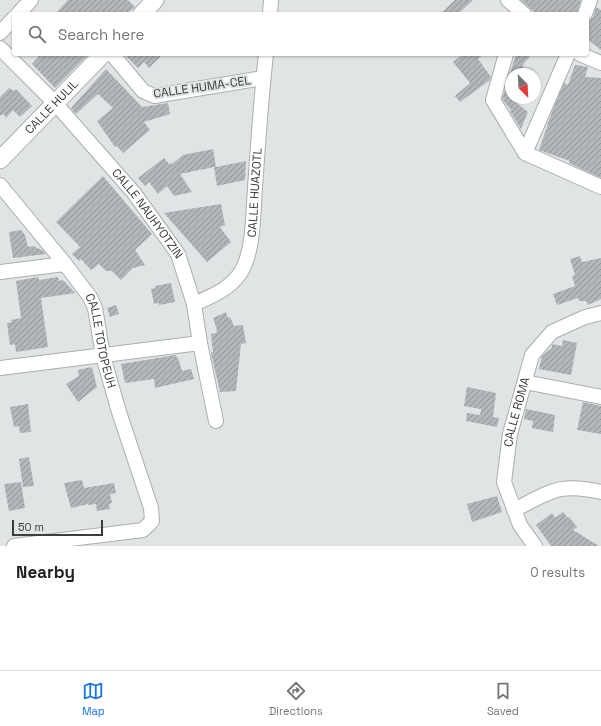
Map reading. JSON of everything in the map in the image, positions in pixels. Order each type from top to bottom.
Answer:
[{"type":"street","points":[[20,12],[31,0]]},
{"type":"street","points":[[144,12],[155,0]]},
{"type":"street","points":[[270,12],[271,0]]},
{"type":"street","points":[[508,0],[519,12]]},
{"type":"street","points":[[585,12],[590,0]]},
{"type":"street","points":[[0,33],[12,20]]},
{"type":"street","name":"CALLE NAUHYOTZIN","points":[[0,48],[55,103],[134,193],[174,248],[181,262],[194,304],[200,343],[216,422]]},
{"type":"street","name":"CALLE HULIL","points":[[0,160],[101,56]]},
{"type":"street","name":"CALLE HUMA-CEL","points":[[114,56],[143,91],[154,96],[263,78]]},
{"type":"street","name":"CALLE HUAZOTL","points":[[194,304],[216,295],[230,286],[241,271],[247,257],[252,226],[266,56]]},
{"type":"street","points":[[505,56],[492,100],[525,153],[601,187]]},
{"type":"street","points":[[525,153],[567,56]]},
{"type":"street","points":[[584,56],[601,64]]},
{"type":"street","name":"CALLE TOTOPEUH","points":[[0,185],[83,287],[95,308],[103,356],[119,412],[151,508],[152,521],[143,530],[14,546]]},
{"type":"street","points":[[0,272],[65,264]]},
{"type":"street","name":"CALLE ROMA","points":[[535,546],[520,525],[504,482],[510,434],[532,355],[552,332],[585,317],[601,314]]},
{"type":"street","points":[[0,368],[200,343]]},
{"type":"street","points":[[525,382],[601,397]]},
{"type":"street","points":[[514,510],[555,489],[574,487],[601,492]]},
{"type":"building","points":[[68,0],[128,0],[135,7],[129,12],[57,12]]},
{"type":"building","points":[[455,0],[473,0],[460,12],[442,12]]},
{"type":"building","points":[[521,0],[581,0],[578,12],[534,12]]},
{"type":"building","points":[[596,7],[601,10],[601,50],[589,41],[589,20],[593,17]]},
{"type":"building","points":[[39,56],[87,56],[55,88],[32,64]]},
{"type":"building","points":[[126,56],[161,56],[149,68],[144,62],[138,68]]},
{"type":"building","points":[[460,56],[482,56],[478,59],[491,77],[490,80],[460,102],[455,96],[470,83],[453,62]]},
{"type":"building","points":[[515,56],[530,56],[522,66],[524,68],[512,68]]},
{"type":"building","points":[[575,65],[588,67],[585,77],[601,78],[601,178],[569,163],[570,161],[539,150],[553,109],[564,83],[568,85]]},
{"type":"building","points":[[106,69],[142,107],[168,103],[170,114],[144,122],[150,130],[123,153],[117,146],[115,147],[97,121],[113,108],[98,94],[76,114],[71,108]]},
{"type":"building","points":[[9,88],[14,91],[16,89],[32,106],[20,117],[13,110],[6,118],[4,114],[0,116],[0,97]]},
{"type":"building","points":[[505,89],[505,103],[502,99]]},
{"type":"building","points":[[506,104],[518,104],[528,112],[521,129],[510,111],[511,110]]},
{"type":"building","points":[[213,149],[216,167],[246,161],[245,180],[217,186],[214,167],[180,174],[192,192],[174,196],[167,186],[158,194],[149,182],[145,186],[138,178],[164,158],[170,165],[171,162],[172,164],[183,155]]},
{"type":"building","points":[[103,176],[152,234],[135,250],[145,265],[133,268],[121,280],[112,271],[106,271],[99,264],[91,270],[81,259],[79,261],[72,254],[80,247],[56,222]]},
{"type":"building","points":[[221,204],[225,225],[220,227],[231,242],[207,262],[164,213]]},
{"type":"building","points":[[21,230],[25,235],[28,247],[33,246],[42,250],[46,254],[13,258],[9,232]]},
{"type":"building","points":[[580,256],[582,262],[601,258],[601,299],[588,305],[586,301],[579,301],[578,298],[557,305],[553,294],[575,286],[572,276],[575,275],[570,259]]},
{"type":"building","points":[[38,277],[39,280],[58,277],[59,281],[63,280],[75,293],[41,298],[48,347],[16,352],[15,344],[10,345],[7,323],[12,322],[11,320],[21,318],[16,281]]},
{"type":"building","points":[[171,283],[175,302],[159,305],[159,303],[154,304],[151,289],[156,288],[155,286]]},
{"type":"building","points":[[116,305],[119,314],[110,317],[107,308]]},
{"type":"building","points":[[226,312],[228,318],[230,317],[234,326],[243,325],[246,343],[241,344],[236,391],[220,392],[211,353],[213,352],[211,334],[216,333],[217,330],[213,318]]},
{"type":"building","points":[[563,340],[577,343],[571,375],[539,369],[542,356],[552,348],[552,344],[562,346]]},
{"type":"building","points":[[176,355],[182,371],[191,369],[194,379],[155,388],[154,379],[125,383],[121,364]]},
{"type":"building","points":[[92,367],[97,387],[78,402],[66,384],[79,376],[78,370]]},
{"type":"building","points":[[467,387],[496,393],[493,417],[499,418],[497,427],[466,421],[467,413],[480,415],[481,409],[464,406]]},
{"type":"building","points":[[583,402],[601,406],[601,434],[577,430]]},
{"type":"building","points":[[28,404],[31,432],[20,433],[19,426],[14,427],[10,407]]},
{"type":"building","points":[[526,409],[555,415],[553,432],[532,428],[533,421],[524,419]]},
{"type":"building","points":[[29,457],[34,486],[23,487],[19,459]]},
{"type":"building","points":[[82,480],[84,488],[114,483],[116,493],[110,494],[112,503],[109,504],[110,509],[97,511],[96,504],[88,504],[71,508],[64,483]]},
{"type":"building","points":[[21,482],[25,508],[9,511],[4,484]]},
{"type":"building","points":[[497,496],[502,512],[472,522],[467,504]]},
{"type":"building","points":[[563,512],[577,527],[573,530],[599,546],[551,546],[536,525],[552,513],[555,518]]}]
